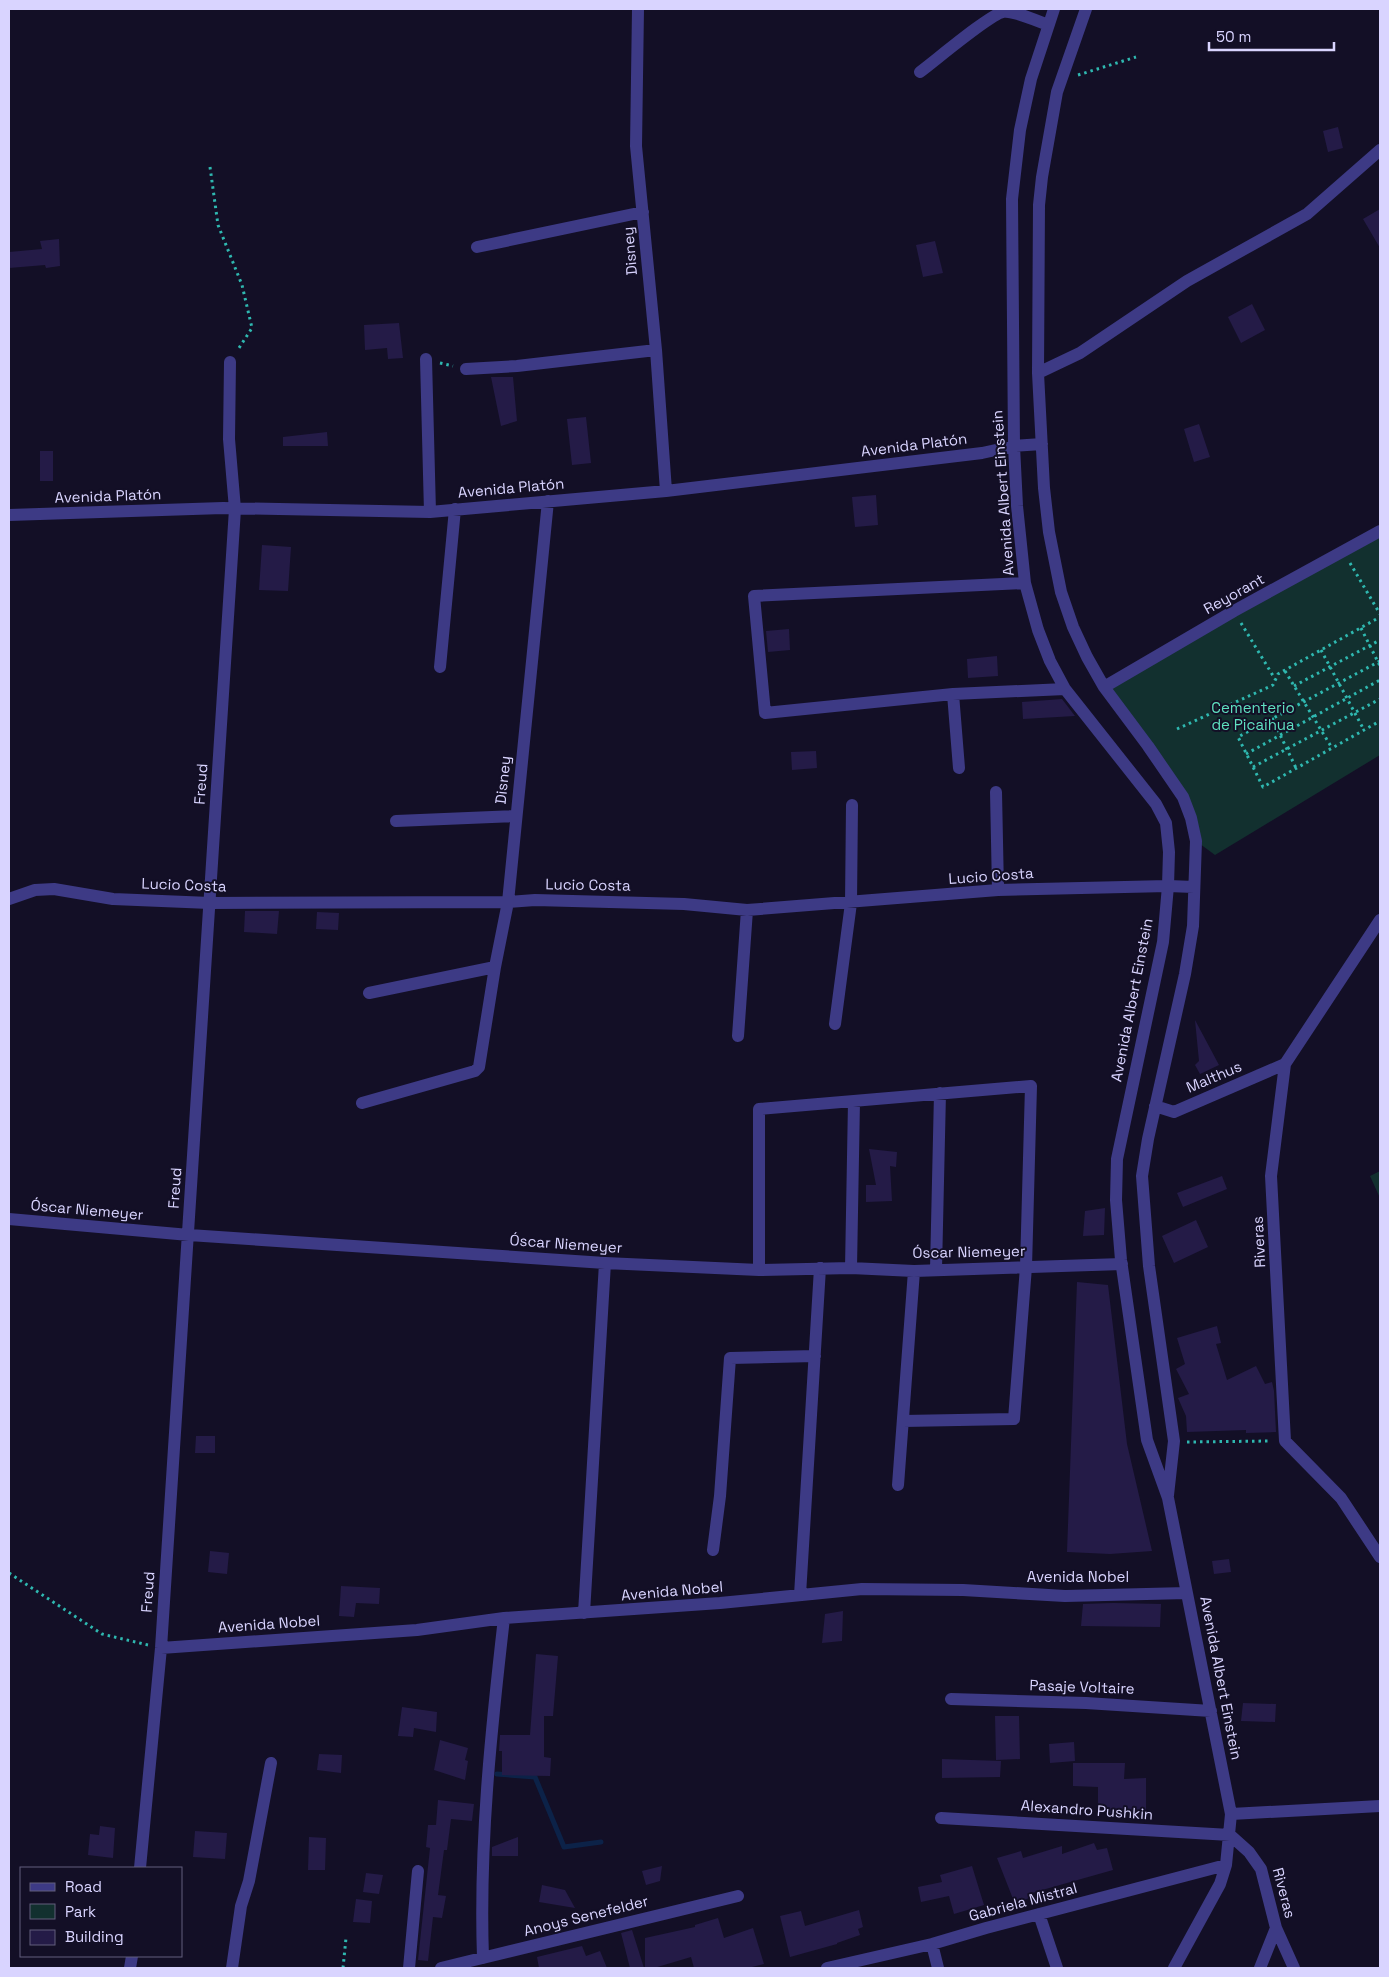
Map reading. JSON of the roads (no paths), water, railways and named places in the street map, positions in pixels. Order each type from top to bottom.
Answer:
[{"type":"street","name":"Disney","points":[[638,9],[636,146],[656,350],[666,490]]},
{"type":"street","name":"Avenida Albert Einstein","points":[[1054,9],[1032,79],[1020,130],[1012,199],[1014,446],[1025,583],[1038,630],[1050,661],[1065,688],[1159,810],[1166,823],[1169,852],[1163,942],[1117,1159],[1116,1200],[1122,1264],[1147,1440],[1168,1498],[1230,1814],[1230,1836],[1226,1865],[1220,1884],[1174,1968]]},
{"type":"street","name":"Avenida Albert Einstein","points":[[1086,9],[1061,79],[1046,151],[1039,205],[1038,373],[1044,488],[1049,532],[1061,592],[1073,628],[1104,687],[1183,797],[1191,818],[1196,841],[1193,926],[1185,974],[1148,1139],[1142,1176],[1143,1210],[1149,1266],[1174,1442],[1168,1498]]},
{"type":"street","points":[[920,72],[989,19],[1003,12],[1048,25]]},
{"type":"street","points":[[1038,373],[1080,353],[1187,282],[1307,214],[1380,150]]},
{"type":"street","points":[[477,247],[643,212]]},
{"type":"street","points":[[466,369],[524,365],[656,350]]},
{"type":"street","points":[[426,359],[430,512]]},
{"type":"street","name":"Freud","points":[[140,1867],[161,1648],[235,510],[229,439],[230,362]]},
{"type":"street","name":"Avenida Platón","points":[[9,516],[223,508],[235,510],[430,512],[666,490],[982,453],[1014,446],[1042,444]]},
{"type":"street","name":"Disney","points":[[362,1103],[475,1071],[480,1067],[495,967],[508,902],[548,501]]},
{"type":"street","points":[[440,667],[455,509]]},
{"type":"street","name":"Reyorant","points":[[1104,687],[1380,530]]},
{"type":"street","points":[[1025,583],[754,596],[765,712],[953,694],[1065,688]]},
{"type":"street","points":[[953,694],[959,768]]},
{"type":"street","points":[[996,792],[998,890]]},
{"type":"street","points":[[835,1024],[850,903],[852,805]]},
{"type":"street","points":[[396,821],[516,816]]},
{"type":"street","name":"Lucio Costa","points":[[9,899],[35,890],[54,889],[113,899],[210,903],[508,902],[535,900],[684,904],[747,910],[998,890],[1194,887]]},
{"type":"street","points":[[738,1036],[747,910]]},
{"type":"street","name":"Riveras","points":[[1380,920],[1285,1064],[1272,1176],[1285,1441],[1341,1498],[1380,1557]]},
{"type":"street","points":[[369,994],[495,967]]},
{"type":"street","name":"Malthus","points":[[1156,1106],[1174,1112],[1285,1064]]},
{"type":"street","points":[[759,1270],[759,1109],[1031,1086],[1026,1267],[1014,1419],[903,1421]]},
{"type":"street","points":[[936,1269],[940,1093]]},
{"type":"street","points":[[851,1268],[854,1101]]},
{"type":"street","name":"Óscar Niemeyer","points":[[9,1219],[189,1235],[606,1263],[759,1270],[851,1268],[914,1270],[1122,1264]]},
{"type":"street","points":[[584,1613],[606,1263]]},
{"type":"street","points":[[800,1595],[820,1268]]},
{"type":"street","points":[[898,1485],[914,1270]]},
{"type":"street","points":[[713,1550],[720,1496],[730,1358],[815,1356]]},
{"type":"street","name":"Avenida Nobel","points":[[161,1648],[417,1630],[504,1618],[862,1590],[963,1590],[1065,1596],[1187,1592]]},
{"type":"street","points":[[483,1958],[481,1904],[492,1723],[504,1618]]},
{"type":"street","name":"Pasaje Voltaire","points":[[951,1699],[1086,1703],[1211,1711]]},
{"type":"street","points":[[232,1968],[241,1906],[249,1881],[271,1763]]},
{"type":"street","points":[[1230,1814],[1380,1806]]},
{"type":"street","name":"Alexandro Pushkin","points":[[941,1818],[1230,1836]]},
{"type":"street","name":"Riveras","points":[[1230,1836],[1249,1852],[1261,1869],[1276,1928],[1294,1968]]},
{"type":"street","name":"Gabriela Mistral","points":[[833,1968],[932,1944],[1226,1865]]},
{"type":"street","points":[[409,1968],[418,1871]]},
{"type":"street","name":"Anoys Senefelder","points":[[441,1968],[738,1896]]},
{"type":"street","points":[[1040,1914],[1057,1968]]},
{"type":"street","points":[[1260,1968],[1276,1928]]},
{"type":"street","points":[[932,1944],[938,1968]]},
{"type":"waterway","points":[[497,1774],[535,1777],[564,1847],[601,1842]]},
{"type":"park label","name":"Cementerio de Picaihua","points":[[1253,716]]}]
